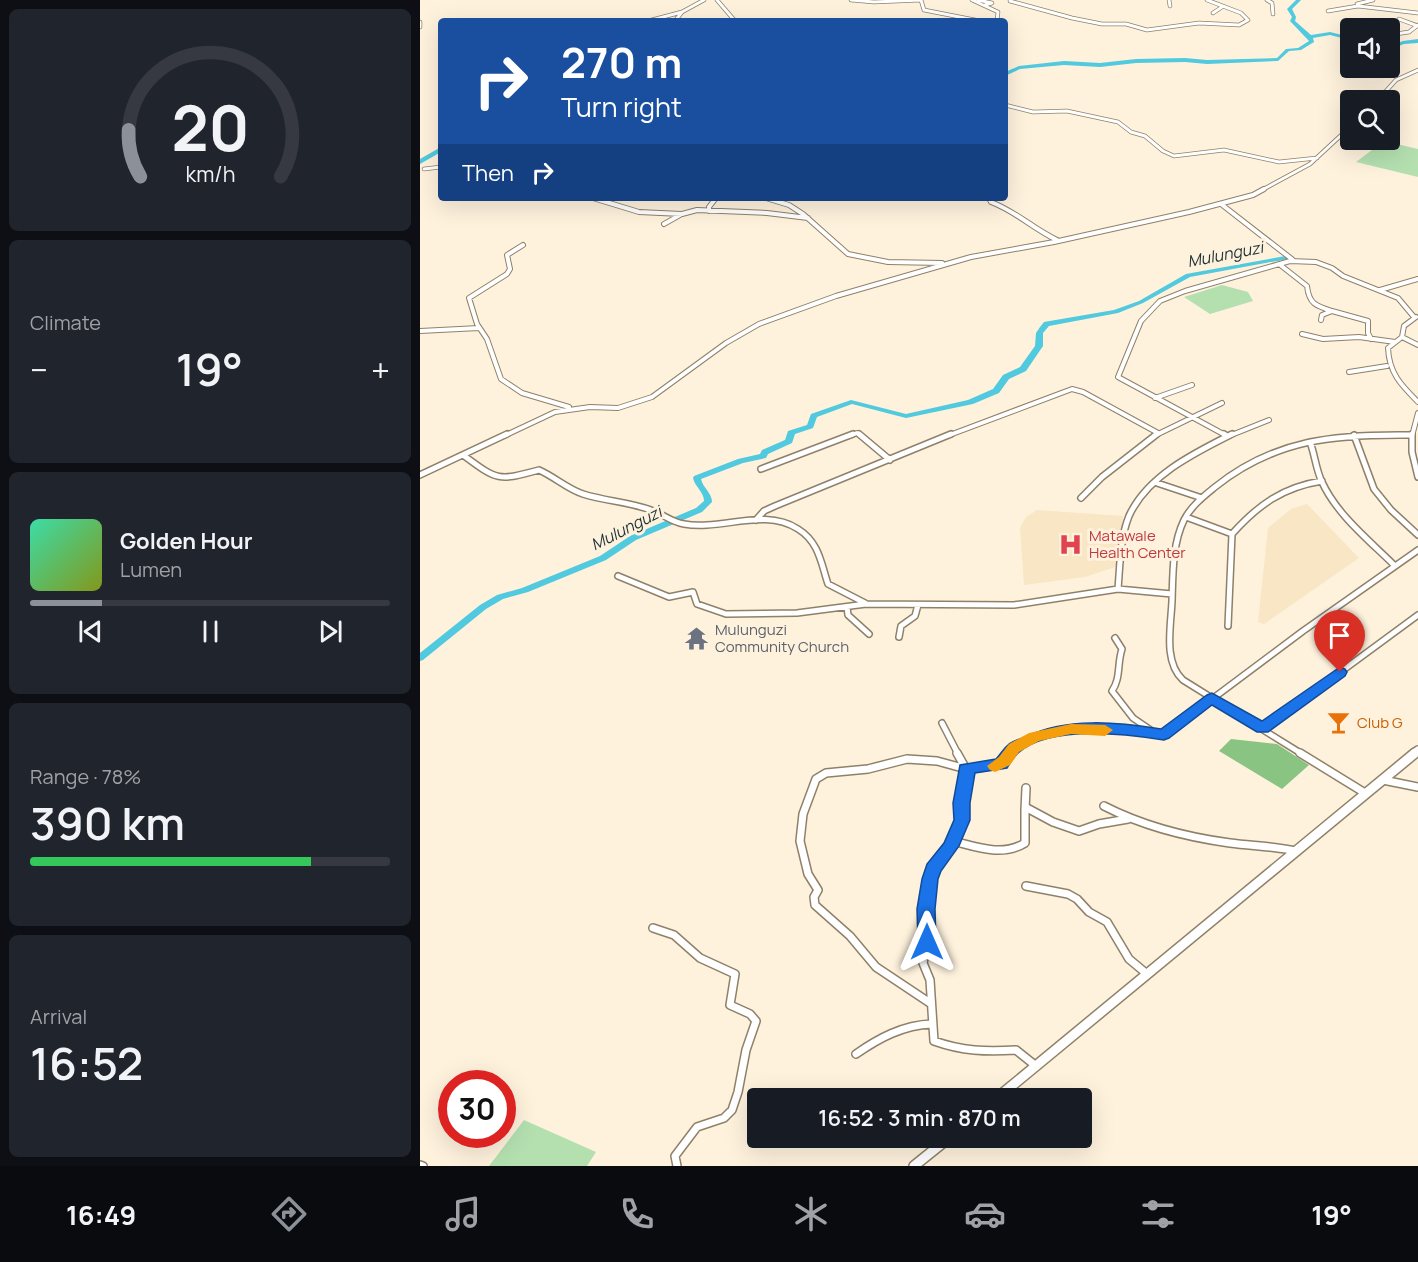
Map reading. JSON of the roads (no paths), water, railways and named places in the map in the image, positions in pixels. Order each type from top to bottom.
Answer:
[{"type":"main road","points":[[1009,1088],[1418,750]]},
{"type":"main road","points":[[914,1166],[936,1148]]},
{"type":"street","points":[[659,18],[682,12],[704,0]]},
{"type":"street","points":[[717,0],[733,18]]},
{"type":"street","points":[[851,0],[921,0],[924,10],[965,18]]},
{"type":"street","points":[[974,0],[992,3],[984,5]]},
{"type":"street","points":[[974,0],[998,12],[997,18]]},
{"type":"street","points":[[1169,0],[1170,6]]},
{"type":"street","points":[[1010,1],[1072,18],[1104,24],[1128,25],[1147,30],[1199,23],[1238,25],[1248,20],[1241,13],[1207,0]]},
{"type":"street","points":[[1267,0],[1272,3],[1273,14]]},
{"type":"street","points":[[1355,6],[1352,5],[1373,0]]},
{"type":"street","points":[[1328,11],[1355,6],[1418,13]]},
{"type":"street","points":[[1213,13],[1222,7]]},
{"type":"street","points":[[677,18],[682,12]]},
{"type":"street","points":[[1199,23],[1207,18]]},
{"type":"street","points":[[1400,19],[1418,25],[1416,29],[1400,34]]},
{"type":"street","points":[[1387,90],[1396,80],[1418,70]]},
{"type":"street","points":[[1008,106],[1033,112],[1067,111],[1118,122],[1131,132],[1144,136],[1163,152],[1174,156],[1224,150],[1279,162],[1319,158]]},
{"type":"street","points":[[523,245],[507,255],[510,269],[507,274],[469,298],[479,328],[488,341],[495,365],[506,384],[536,398],[574,408],[618,408],[646,399],[672,384],[726,344],[760,323],[836,296],[976,255],[1059,241],[1221,204],[1259,193],[1319,158],[1340,137]]},
{"type":"street","points":[[424,169],[438,167]]},
{"type":"street","points":[[601,201],[639,212],[682,214]]},
{"type":"street","points":[[709,211],[714,201]]},
{"type":"street","points":[[776,201],[789,205],[808,218],[831,237],[843,252],[851,255],[888,262],[946,263]]},
{"type":"street","points":[[990,201],[1012,210],[1038,231],[1059,241]]},
{"type":"street","points":[[1221,204],[1293,260]]},
{"type":"street","points":[[664,224],[695,210],[767,213],[808,218]]},
{"type":"street","points":[[1227,435],[1122,380],[1118,375],[1134,344],[1141,321],[1159,302],[1174,295],[1293,260],[1316,262],[1380,290],[1402,302],[1416,317],[1404,326],[1402,337],[1388,348],[1388,366],[1392,375],[1418,402]]},
{"type":"street","points":[[1279,264],[1307,286],[1308,298],[1313,305],[1368,321],[1368,333],[1371,339]]},
{"type":"street","points":[[1380,290],[1418,279]]},
{"type":"street","points":[[1321,320],[1321,316],[1332,311]]},
{"type":"street","points":[[420,331],[479,328]]},
{"type":"street","points":[[1302,334],[1323,339],[1371,339],[1395,342]]},
{"type":"street","points":[[1402,337],[1418,345]]},
{"type":"street","points":[[1349,372],[1388,366]]},
{"type":"street","points":[[1155,398],[1192,385]]},
{"type":"street","points":[[756,520],[764,511],[775,506],[1072,390],[1083,392],[1158,433]]},
{"type":"street","points":[[1081,498],[1102,477],[1158,433],[1222,403]]},
{"type":"street","points":[[421,474],[544,417],[574,408]]},
{"type":"street","points":[[1418,413],[1410,435],[1414,466],[1418,476]]},
{"type":"street","points":[[1118,589],[1129,517],[1138,501],[1197,451],[1227,435],[1269,420]]},
{"type":"street","points":[[761,469],[857,433],[890,460]]},
{"type":"street","points":[[1365,794],[1183,680],[1173,670],[1172,594],[1177,552],[1186,517],[1202,498],[1241,466],[1274,452],[1310,442],[1354,435],[1410,435]]},
{"type":"street","points":[[1354,435],[1377,493],[1387,506],[1418,535]]},
{"type":"street","points":[[1310,442],[1322,481],[1363,534],[1395,566]]},
{"type":"street","points":[[463,454],[480,468],[495,475],[511,478],[539,470],[576,492],[654,511],[669,521],[692,524],[756,520],[782,524],[803,533],[817,549],[828,584],[866,604]]},
{"type":"street","points":[[1228,626],[1232,534],[1274,494],[1298,485],[1322,481]]},
{"type":"street","points":[[1157,483],[1202,498]]},
{"type":"street","points":[[1186,517],[1232,534]]},
{"type":"street","points":[[930,1003],[876,967],[844,930],[815,905],[814,897],[817,887],[808,873],[800,841],[802,822],[814,782],[826,773],[867,769],[907,759],[938,761],[966,769],[1001,764],[1014,748],[1048,732],[1122,728],[1156,734],[1167,733],[1418,550]]},
{"type":"street","points":[[618,576],[669,597],[693,592],[697,604],[726,614],[797,613],[866,604],[1014,604],[1118,589],[1172,594]]},
{"type":"street","points":[[899,637],[901,626],[915,616],[918,605]]},
{"type":"street","points":[[847,607],[848,615],[869,634]]},
{"type":"street","points":[[1263,729],[1418,615]]},
{"type":"street","points":[[1115,638],[1122,649],[1118,661],[1118,682],[1112,692],[1133,718],[1156,734]]},
{"type":"street","points":[[942,723],[966,769],[967,776],[962,803],[962,820],[953,841],[933,869],[927,893],[927,933],[922,963],[930,980],[934,1041],[938,1044],[980,1052],[1016,1050],[1036,1066]]},
{"type":"street","points":[[1381,780],[1418,787]]},
{"type":"street","points":[[953,841],[1001,852],[1022,846],[1025,843],[1026,788]]},
{"type":"street","points":[[1104,806],[1128,819],[1220,841],[1274,846],[1296,852]]},
{"type":"street","points":[[1024,810],[1029,808],[1053,822],[1079,831],[1099,824],[1128,819]]},
{"type":"street","points":[[1026,886],[1068,894],[1077,899],[1089,912],[1107,922],[1132,962],[1148,974]]},
{"type":"street","points":[[653,928],[674,935],[700,958],[735,975],[730,1005],[750,1014],[756,1021],[748,1041],[732,1111],[725,1118],[697,1126],[675,1156],[677,1166]]},
{"type":"street","points":[[856,1054],[880,1039],[908,1027],[932,1024]]},
{"type":"waterway","points":[[1299,0],[1289,9],[1294,17],[1292,21],[1310,37]]},
{"type":"waterway","points":[[1310,37],[1330,33],[1340,36]]},
{"type":"waterway","points":[[1008,73],[1019,68],[1064,63],[1100,65],[1136,61],[1207,62],[1278,59],[1288,50],[1299,49],[1312,41],[1310,37]]},
{"type":"waterway","points":[[1400,44],[1418,41]]},
{"type":"waterway","points":[[420,162],[438,151]]},
{"type":"waterway","name":"Mulunguzi","points":[[420,658],[483,607],[500,597],[525,590],[603,558],[633,538],[699,510],[708,502],[708,497],[697,478],[741,461],[763,456],[765,452],[789,441],[791,433],[810,426],[814,416],[851,402],[906,416],[970,402],[996,391],[1006,377],[1023,369],[1039,346],[1040,333],[1047,324],[1116,312],[1141,302],[1188,275],[1291,257]]},
{"type":"place","name":"Matawale Health Center","points":[[1071,544]]},
{"type":"place","name":"Mulunguzi Community Church","points":[[697,638]]},
{"type":"place","name":"Club G","points":[[1339,722]]}]
